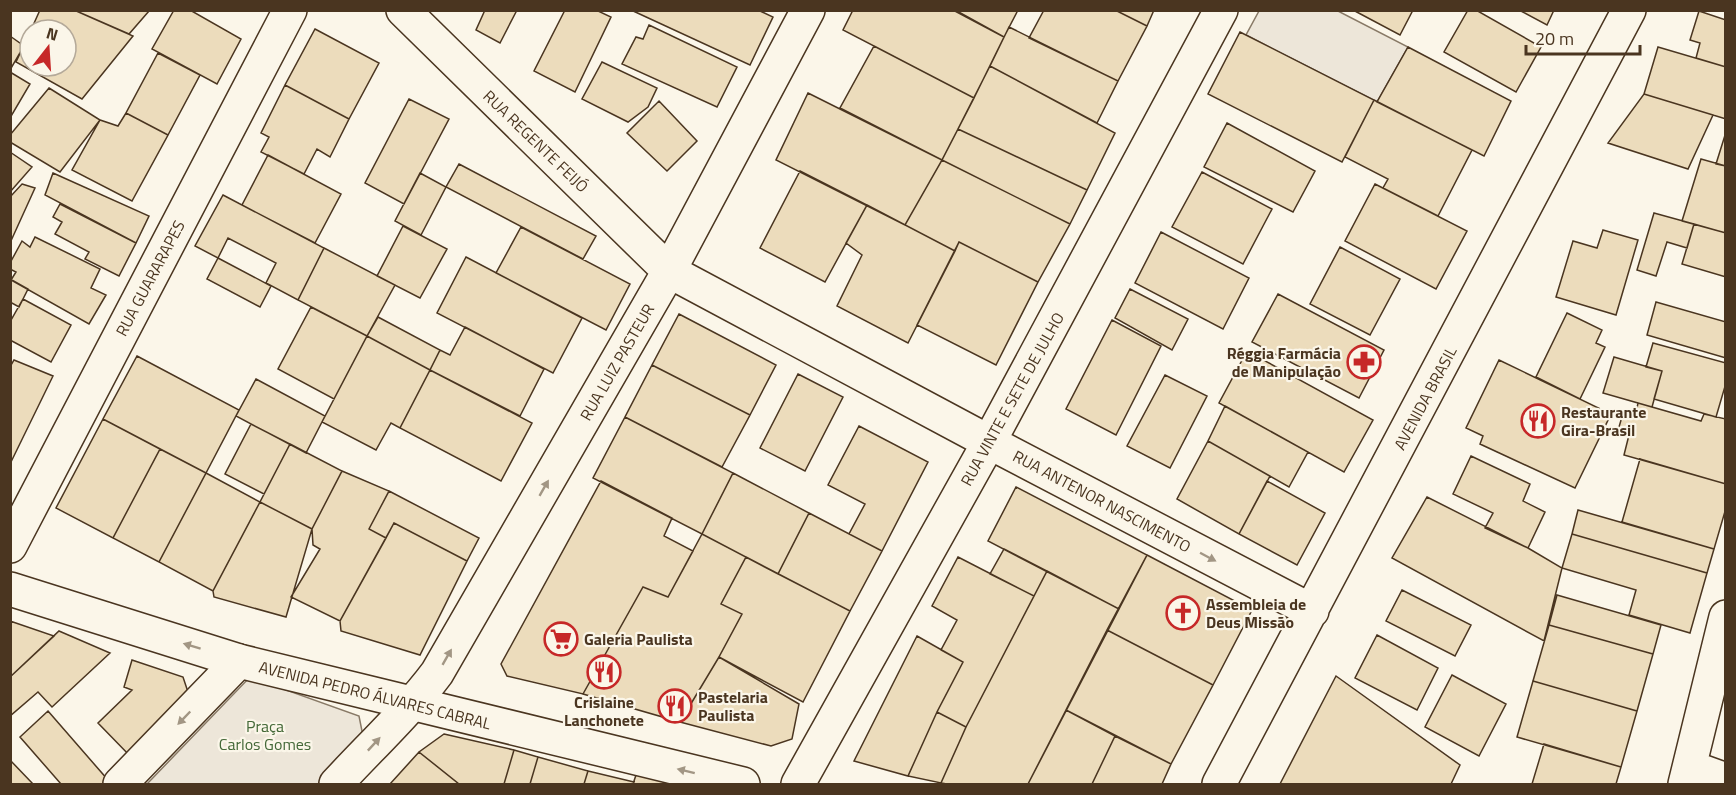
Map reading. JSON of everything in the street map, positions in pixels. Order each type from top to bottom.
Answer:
[{"type":"street","name":"RUA GUARARAPES","points":[[10,546],[290,10]]},
{"type":"street","name":"RUA REGENTE FEIJÓ","points":[[403,10],[669,271]]},
{"type":"street","name":"RUA LUIZ PASTEUR","points":[[413,705],[437,673],[669,271],[808,10]]},
{"type":"street","name":"RUA VINTE E SETE DE JULHO","points":[[798,784],[989,442],[1221,10]]},
{"type":"street","name":"AVENIDA BRASIL","points":[[1219,784],[1629,10]]},
{"type":"street","name":"RUA ANTENOR NASCIMENTO","points":[[669,271],[1312,611]]},
{"type":"street","name":"AVENIDA PEDRO ÁLVARES CABRAL","points":[[10,589],[239,661],[743,784]]},
{"type":"street","points":[[1725,617],[1688,776],[1725,780]]},
{"type":"street","points":[[120,784],[239,661]]},
{"type":"street","points":[[336,784],[413,705]]},
{"type":"green space","points":[[1259,11],[1338,11],[1408,47],[1377,102],[1246,35]]},
{"type":"green space","name":"Praça Carlos Gomes","points":[[250,677],[359,716],[363,736],[318,784],[147,784]]},
{"type":"building","points":[[40,10],[74,10],[133,36],[82,99],[45,78],[78,78],[78,18],[36,18]]},
{"type":"building","points":[[74,10],[148,10],[149,11],[129,34]]},
{"type":"building","points":[[174,10],[190,10],[241,39],[217,84],[152,49]]},
{"type":"building","points":[[485,10],[517,10],[500,43],[476,30]]},
{"type":"building","points":[[565,10],[596,10],[611,17],[575,92],[534,71]]},
{"type":"building","points":[[631,10],[758,10],[773,17],[750,65]]},
{"type":"building","points":[[853,10],[953,10],[1004,37],[974,98],[843,30]]},
{"type":"building","points":[[955,10],[1018,10],[1004,37]]},
{"type":"building","points":[[1044,10],[1115,10],[1147,26],[1118,81],[1029,38]]},
{"type":"building","points":[[1115,10],[1154,10],[1147,26]]},
{"type":"building","points":[[1353,10],[1413,10],[1400,35]]},
{"type":"building","points":[[1468,10],[1476,10],[1541,47],[1516,92],[1444,52]]},
{"type":"building","points":[[1519,10],[1554,10],[1547,25]]},
{"type":"building","points":[[1699,11],[1726,20],[1726,67],[1696,58],[1700,43],[1690,40]]},
{"type":"building","points":[[649,25],[737,67],[717,107],[622,64],[636,37],[643,39]]},
{"type":"building","points":[[1009,27],[1118,81],[1097,123],[990,66]]},
{"type":"building","points":[[315,29],[379,63],[349,119],[285,85]]},
{"type":"building","points":[[1240,32],[1374,100],[1342,162],[1208,94]]},
{"type":"building","points":[[10,36],[18,42],[18,56],[10,70]]},
{"type":"building","points":[[874,46],[974,98],[942,160],[840,108]]},
{"type":"building","points":[[1408,47],[1511,101],[1484,156],[1377,102]]},
{"type":"building","points":[[1658,47],[1726,67],[1726,119],[1644,94]]},
{"type":"building","points":[[158,53],[200,75],[168,135],[126,113]]},
{"type":"building","points":[[602,62],[657,88],[648,107],[628,122],[582,99]]},
{"type":"building","points":[[990,66],[1115,133],[1087,190],[958,129]]},
{"type":"building","points":[[10,72],[30,84],[10,118]]},
{"type":"building","points":[[285,85],[349,119],[330,157],[317,149],[304,174],[261,152],[269,137],[261,133]]},
{"type":"building","points":[[49,88],[100,120],[60,172],[10,142],[10,135]]},
{"type":"building","points":[[808,93],[942,160],[905,225],[776,160]]},
{"type":"building","points":[[1644,94],[1713,115],[1688,169],[1608,143]]},
{"type":"building","points":[[409,99],[449,119],[404,204],[365,183]]},
{"type":"building","points":[[1374,100],[1472,150],[1438,216],[1383,188],[1388,179],[1345,157]]},
{"type":"building","points":[[659,101],[697,141],[667,171],[627,133]]},
{"type":"building","points":[[126,113],[168,135],[132,201],[72,170],[100,120],[118,126]]},
{"type":"building","points":[[1227,123],[1315,171],[1293,212],[1204,167]]},
{"type":"building","points":[[958,129],[1087,190],[1070,224],[942,160]]},
{"type":"building","points":[[1726,132],[1726,166],[1716,164]]},
{"type":"building","points":[[10,152],[32,167],[10,192]]},
{"type":"building","points":[[268,155],[341,194],[315,243],[242,205]]},
{"type":"building","points":[[1701,159],[1726,166],[1726,233],[1682,221]]},
{"type":"building","points":[[942,160],[1070,224],[1038,282],[959,242],[955,251],[905,225]]},
{"type":"building","points":[[459,164],[596,236],[583,259],[446,187]]},
{"type":"building","points":[[800,171],[867,205],[825,282],[760,248]]},
{"type":"building","points":[[1202,172],[1272,209],[1243,264],[1172,227]]},
{"type":"building","points":[[53,173],[149,216],[136,243],[45,195]]},
{"type":"building","points":[[420,173],[446,187],[421,235],[395,221]]},
{"type":"building","points":[[22,184],[35,188],[10,243],[10,197]]},
{"type":"building","points":[[1375,184],[1467,231],[1436,289],[1345,241]]},
{"type":"building","points":[[223,195],[324,248],[298,300],[266,283],[276,263],[228,238],[218,258],[195,246]]},
{"type":"building","points":[[60,204],[136,243],[119,276],[85,259],[89,252],[55,234],[62,222],[53,217]]},
{"type":"building","points":[[867,205],[955,251],[908,343],[837,306],[862,255],[846,243]]},
{"type":"building","points":[[1654,213],[1694,224],[1687,248],[1667,242],[1656,276],[1637,270]]},
{"type":"building","points":[[1694,224],[1726,233],[1726,277],[1682,264]]},
{"type":"building","points":[[403,226],[447,249],[420,298],[377,276]]},
{"type":"building","points":[[521,227],[630,284],[606,330],[496,273]]},
{"type":"building","points":[[1603,230],[1638,240],[1616,315],[1556,297],[1573,241],[1597,248]]},
{"type":"building","points":[[1161,232],[1249,278],[1223,329],[1135,283]]},
{"type":"building","points":[[35,237],[100,269],[91,288],[106,295],[89,324],[11,280],[16,272],[10,269],[10,263],[22,241],[30,247]]},
{"type":"building","points":[[959,242],[1038,282],[996,365],[917,325]]},
{"type":"building","points":[[1340,247],[1400,279],[1370,335],[1310,304]]},
{"type":"building","points":[[324,248],[395,285],[367,336],[298,300]]},
{"type":"building","points":[[466,257],[582,318],[553,373],[437,313]]},
{"type":"building","points":[[218,258],[271,286],[260,307],[207,279]]},
{"type":"building","points":[[10,279],[28,289],[19,307],[10,302]]},
{"type":"building","points":[[1130,289],[1188,319],[1172,350],[1115,318]]},
{"type":"building","points":[[1278,294],[1384,350],[1359,398],[1252,342]]},
{"type":"building","points":[[23,299],[71,325],[51,362],[10,340],[10,322]]},
{"type":"building","points":[[1656,302],[1726,322],[1726,358],[1647,335]]},
{"type":"building","points":[[311,307],[367,336],[334,399],[278,369]]},
{"type":"building","points":[[1567,313],[1602,330],[1596,343],[1605,347],[1580,399],[1536,377]]},
{"type":"building","points":[[679,314],[776,365],[750,415],[652,365]]},
{"type":"building","points":[[378,317],[440,350],[430,370],[367,336]]},
{"type":"building","points":[[1112,320],[1161,346],[1116,435],[1066,409]]},
{"type":"building","points":[[465,327],[544,369],[520,416],[430,370],[440,350],[450,355]]},
{"type":"building","points":[[367,336],[430,370],[400,428],[391,423],[376,450],[322,422]]},
{"type":"building","points":[[1653,343],[1726,363],[1726,383],[1716,417],[1654,399],[1662,371],[1646,367]]},
{"type":"building","points":[[1247,351],[1373,420],[1344,472],[1219,403]]},
{"type":"building","points":[[137,356],[239,410],[206,473],[103,419]]},
{"type":"building","points":[[1614,357],[1662,371],[1652,407],[1603,393]]},
{"type":"building","points":[[14,360],[53,376],[10,464],[10,367]]},
{"type":"building","name":"Restaurante Gira-Brasil","points":[[1499,360],[1611,414],[1575,488],[1480,444],[1483,436],[1466,428]]},
{"type":"building","points":[[652,365],[750,415],[722,467],[625,417]]},
{"type":"building","points":[[430,370],[532,423],[501,481],[400,428]]},
{"type":"building","points":[[798,374],[843,397],[805,471],[760,448]]},
{"type":"building","points":[[1165,375],[1207,396],[1170,468],[1127,446]]},
{"type":"building","points":[[256,379],[325,416],[306,453],[236,416]]},
{"type":"building","points":[[1638,403],[1701,421],[1704,414],[1726,419],[1726,484],[1624,455],[1630,431],[1619,427],[1624,410],[1636,413]]},
{"type":"building","points":[[1225,406],[1308,452],[1289,487],[1208,441]]},
{"type":"building","points":[[625,417],[733,473],[702,534],[593,478]]},
{"type":"building","points":[[103,419],[160,449],[113,538],[56,508]]},
{"type":"building","points":[[251,424],[290,444],[264,494],[225,474]]},
{"type":"building","points":[[859,426],[928,462],[882,551],[849,534],[865,504],[828,485]]},
{"type":"building","points":[[1208,441],[1270,476],[1239,534],[1177,499]]},
{"type":"building","points":[[290,444],[342,471],[312,529],[260,502]]},
{"type":"building","points":[[160,449],[206,473],[159,562],[113,538]]},
{"type":"building","points":[[1471,456],[1530,484],[1523,501],[1545,512],[1528,548],[1485,528],[1493,513],[1453,494]]},
{"type":"building","points":[[1640,459],[1726,484],[1726,508],[1714,549],[1622,522]]},
{"type":"building","points":[[342,471],[389,491],[369,529],[386,538],[340,621],[291,597],[320,549],[313,545],[312,529]]},
{"type":"building","points":[[206,473],[260,502],[213,591],[159,562]]},
{"type":"building","points":[[733,473],[809,513],[778,574],[702,534]]},
{"type":"building","points":[[601,481],[672,518],[664,536],[693,551],[668,597],[643,587],[583,694],[507,676],[501,664]]},
{"type":"building","points":[[1267,481],[1325,513],[1297,565],[1239,534]]},
{"type":"building","points":[[1016,487],[1147,555],[1119,609],[988,541]]},
{"type":"building","points":[[389,491],[479,538],[467,561],[394,523],[386,538],[369,529]]},
{"type":"building","points":[[1427,497],[1528,548],[1562,568],[1544,641],[1392,558]]},
{"type":"building","points":[[260,502],[312,529],[286,617],[214,597],[213,591]]},
{"type":"building","points":[[1578,510],[1714,549],[1707,573],[1572,534]]},
{"type":"building","points":[[809,513],[882,551],[850,611],[778,574]]},
{"type":"building","points":[[394,523],[467,561],[420,655],[341,631],[340,621]]},
{"type":"building","points":[[702,534],[746,557],[721,604],[742,614],[680,722],[583,694],[643,587],[668,597]]},
{"type":"building","points":[[1572,534],[1707,573],[1690,633],[1629,615],[1636,590],[1562,568]]},
{"type":"building","points":[[1004,549],[1047,571],[1034,596],[990,574]]},
{"type":"building","points":[[1147,555],[1252,610],[1213,685],[1107,630]]},
{"type":"building","points":[[746,557],[850,611],[803,702],[719,657],[742,614],[721,604]]},
{"type":"building","points":[[958,557],[1034,596],[966,727],[937,712],[963,662],[941,650],[957,620],[932,606]]},
{"type":"building","points":[[1047,571],[1119,609],[1028,784],[941,783],[966,727]]},
{"type":"building","points":[[1402,590],[1471,625],[1455,656],[1386,621]]},
{"type":"building","points":[[1557,595],[1661,625],[1653,654],[1549,625]]},
{"type":"building","points":[[10,621],[54,636],[10,677]]},
{"type":"building","points":[[1549,625],[1653,654],[1637,711],[1533,681]]},
{"type":"building","points":[[1107,630],[1213,685],[1171,764],[1066,710]]},
{"type":"building","points":[[59,631],[110,653],[52,707],[38,692],[10,716],[10,677]]},
{"type":"building","points":[[1377,635],[1438,668],[1417,710],[1355,678]]},
{"type":"building","points":[[917,636],[963,662],[908,776],[854,761]]},
{"type":"building","points":[[719,657],[799,704],[792,739],[771,746],[680,722]]},
{"type":"building","points":[[132,660],[183,677],[191,701],[132,758],[98,723],[132,690],[124,687]]},
{"type":"building","points":[[1452,675],[1506,704],[1479,756],[1425,727]]},
{"type":"building","points":[[1336,676],[1460,765],[1451,784],[1280,784]]},
{"type":"building","points":[[1533,681],[1637,711],[1621,767],[1517,737]]},
{"type":"building","points":[[1066,710],[1115,736],[1092,784],[1028,784]]},
{"type":"building","points":[[48,711],[108,780],[103,784],[61,784],[20,737]]},
{"type":"building","points":[[937,712],[966,727],[941,783],[908,776]]},
{"type":"building","points":[[444,734],[514,750],[504,784],[459,784],[419,752]]},
{"type":"building","points":[[1115,736],[1171,764],[1162,784],[1092,784]]},
{"type":"building","points":[[1544,744],[1621,767],[1616,784],[1532,784]]},
{"type":"building","points":[[514,750],[538,757],[530,784],[504,784]]},
{"type":"building","points":[[419,752],[459,784],[390,784]]},
{"type":"building","points":[[538,757],[588,771],[584,784],[530,784]]},
{"type":"building","points":[[10,760],[33,784],[10,784]]},
{"type":"building","points":[[588,771],[634,782],[633,784],[584,784]]},
{"type":"building","points":[[637,772],[676,784],[633,784]]},
{"type":"place","name":"Réggia Farmácia de Manipulação","points":[[1364,362]]},
{"type":"place","name":"Restaurante Gira-Brasil","points":[[1538,421]]},
{"type":"place","name":"Assembleia de Deus Missão","points":[[1183,613]]},
{"type":"place","name":"Galeria Paulista","points":[[561,639]]},
{"type":"place","name":"Crislaine Lanchonete","points":[[604,672]]},
{"type":"place","name":"Pastelaria Paulista","points":[[675,706]]}]
